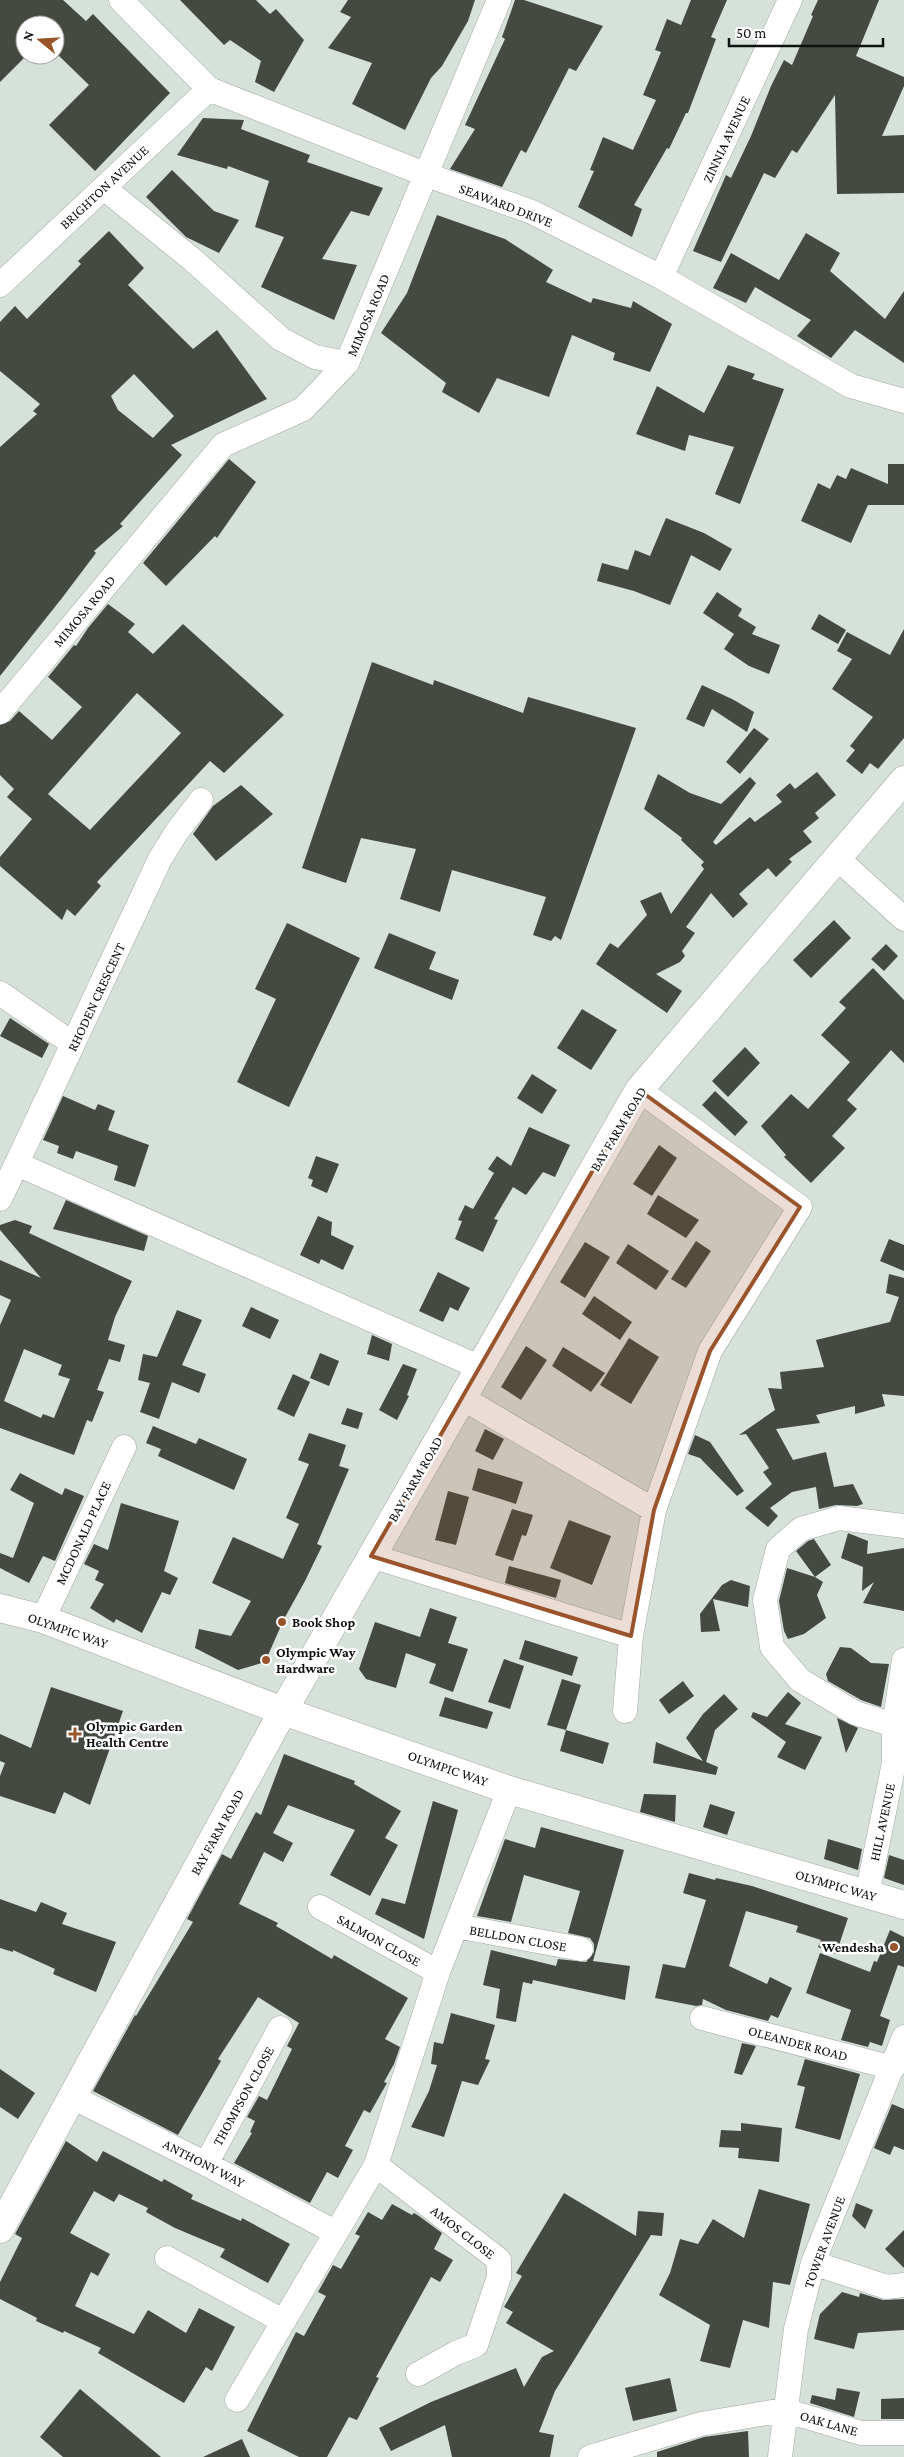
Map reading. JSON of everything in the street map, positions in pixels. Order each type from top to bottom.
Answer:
[{"type":"street","name":"SEAWARD DRIVE","points":[[120,0],[209,90],[427,175],[532,212],[661,277],[851,386],[904,400]]},
{"type":"street","name":"MIMOSA ROAD","points":[[0,712],[223,445],[303,410],[348,363],[499,0]]},
{"type":"street","name":"ZINNIA AVENUE","points":[[661,277],[790,0]]},
{"type":"street","name":"BRIGHTON AVENUE","points":[[0,286],[209,90]]},
{"type":"street","points":[[104,188],[193,260],[281,340],[315,357],[348,363]]},
{"type":"street","name":"BAY FARM ROAD","points":[[0,2229],[283,1711],[639,1090],[904,780]]},
{"type":"street","name":"RHODEN CRESCENT","points":[[0,1198],[160,859],[176,833],[201,800]]},
{"type":"street","points":[[837,858],[904,918]]},
{"type":"street","points":[[0,993],[74,1044]]},
{"type":"street","points":[[625,1711],[632,1636],[654,1510],[710,1351],[800,1207],[639,1090]]},
{"type":"street","points":[[17,1164],[479,1367]]},
{"type":"street","points":[[462,1398],[654,1510]]},
{"type":"street","name":"MCDONALD PLACE","points":[[42,1619],[124,1447]]},
{"type":"street","points":[[899,1727],[855,1713],[800,1680],[772,1647],[765,1600],[778,1549],[800,1529],[839,1518],[904,1526]]},
{"type":"street","points":[[371,1556],[632,1636]]},
{"type":"street","name":"OLYMPIC WAY","points":[[0,1608],[42,1619],[283,1711],[509,1790],[904,1905]]},
{"type":"street","name":"HILL AVENUE","points":[[867,1895],[894,1763],[904,1660]]},
{"type":"street","points":[[237,2400],[376,2165],[438,1972],[509,1790]]},
{"type":"street","name":"SALMON CLOSE","points":[[320,1907],[438,1972]]},
{"type":"street","name":"BELLDON CLOSE","points":[[456,1926],[581,1949]]},
{"type":"street","name":"OLEANDER ROAD","points":[[702,2018],[893,2068]]},
{"type":"street","name":"THOMPSON CLOSE","points":[[206,2164],[280,2028]]},
{"type":"street","name":"TOWER AVENUE","points":[[780,2457],[784,2410],[796,2329],[813,2262],[893,2068],[904,2036]]},
{"type":"street","name":"ANTHONY WAY","points":[[72,2097],[206,2164],[335,2232]]},
{"type":"street","name":"AMOS CLOSE","points":[[376,2165],[499,2260],[499,2277],[476,2345],[456,2353],[418,2374]]},
{"type":"street","points":[[167,2258],[284,2321]]},
{"type":"street","points":[[813,2262],[887,2287],[904,2285]]},
{"type":"street","points":[[592,2457],[701,2424],[784,2410]]},
{"type":"street","name":"OAK LANE","points":[[784,2410],[861,2433],[904,2433]]},
{"type":"highlighted area","points":[[639,1090],[800,1207],[710,1351],[654,1510],[631,1636],[371,1556]]},
{"type":"building","points":[[0,0],[63,0],[86,21],[93,14],[170,93],[95,171],[49,125],[89,85],[65,62],[65,15],[15,15],[15,65],[17,65],[0,82]]},
{"type":"building","points":[[180,0],[256,0],[270,14],[276,9],[304,40],[274,92],[255,82],[261,61],[230,40],[224,45]]},
{"type":"building","points":[[348,0],[475,0],[468,21],[442,66],[431,78],[405,130],[352,104],[372,63],[328,48],[351,17],[340,12]]},
{"type":"building","points":[[515,0],[524,0],[603,26],[576,71],[569,68],[526,153],[521,150],[502,187],[450,169],[475,129],[465,125],[505,39],[502,37]]},
{"type":"building","points":[[691,0],[727,0],[711,37],[716,39],[688,113],[686,113],[669,149],[667,148],[634,205],[642,209],[632,237],[578,207],[594,171],[590,170],[603,137],[633,150],[656,100],[643,95],[661,52],[655,50],[667,19],[681,25]]},
{"type":"building","points":[[818,0],[879,0],[856,56],[904,77],[904,86],[882,136],[904,135],[904,193],[837,194],[835,95],[797,153],[792,150],[775,178],[764,173],[721,262],[693,251],[726,175],[731,178],[784,60],[792,65]]},
{"type":"building","points":[[203,118],[244,120],[241,129],[310,155],[307,162],[383,188],[369,216],[351,211],[322,259],[357,265],[334,320],[261,287],[284,237],[255,227],[269,181],[228,166],[227,169],[177,155]]},
{"type":"building","points":[[172,170],[214,211],[239,220],[219,253],[186,237],[146,197]]},
{"type":"building","points":[[437,215],[505,239],[553,270],[546,282],[591,303],[593,298],[631,308],[633,301],[672,324],[650,372],[613,360],[615,353],[572,335],[549,397],[497,378],[479,413],[442,392],[446,383],[381,333],[407,293]]},
{"type":"building","points":[[109,231],[144,268],[128,285],[193,349],[217,330],[267,399],[171,445],[182,455],[120,524],[123,526],[94,551],[96,553],[0,676],[0,447],[37,414],[33,411],[40,404],[0,371],[0,322],[15,306],[27,319],[81,264],[78,261]],"holes":[[[134,374],[174,416],[153,438],[118,410],[111,396]]]},
{"type":"building","points":[[806,233],[840,253],[830,271],[885,319],[904,291],[904,363],[855,330],[831,358],[797,336],[811,320],[755,287],[746,303],[713,288],[731,253],[779,280]]},
{"type":"building","points":[[728,365],[755,374],[752,379],[784,389],[740,504],[715,494],[734,447],[689,435],[685,451],[636,434],[657,386],[704,413]]},
{"type":"building","points":[[229,459],[256,482],[217,538],[215,536],[166,586],[143,563]]},
{"type":"building","points":[[888,464],[904,464],[904,505],[868,505],[851,543],[801,521],[818,483],[830,489],[837,475],[846,479],[851,468],[888,484]]},
{"type":"building","points":[[666,518],[704,533],[732,549],[720,571],[691,555],[670,605],[634,591],[597,581],[602,563],[628,570],[635,550],[650,556]]},
{"type":"building","points":[[717,592],[742,609],[738,616],[756,627],[752,634],[780,645],[769,674],[749,666],[724,649],[734,634],[703,613]]},
{"type":"building","points":[[108,604],[135,624],[128,632],[153,654],[183,624],[284,715],[224,773],[210,761],[97,882],[101,886],[75,916],[67,909],[62,920],[0,866],[0,857],[32,819],[7,797],[14,789],[0,775],[0,725],[10,721],[19,711],[52,740],[82,707],[48,677],[74,645],[76,646]],"holes":[[[137,693],[181,733],[90,830],[48,794]]]},
{"type":"building","points":[[819,614],[846,630],[838,644],[811,629]]},
{"type":"building","points":[[904,629],[904,738],[878,769],[870,763],[862,774],[846,761],[855,750],[850,746],[873,717],[832,689],[852,659],[837,651],[847,632],[890,655]]},
{"type":"building","points":[[372,662],[433,685],[434,680],[523,713],[528,697],[636,728],[561,940],[555,936],[551,941],[533,935],[546,897],[452,870],[440,912],[400,899],[416,849],[361,838],[346,883],[302,868]]},
{"type":"building","points":[[702,685],[754,712],[747,732],[712,709],[704,727],[686,719]]},
{"type":"building","points":[[754,728],[769,739],[740,774],[726,762]]},
{"type":"building","points":[[817,772],[836,795],[815,813],[819,818],[803,831],[812,842],[789,859],[792,862],[776,877],[768,868],[739,894],[748,904],[733,918],[711,893],[686,927],[695,933],[682,951],[685,956],[680,962],[656,974],[682,991],[667,1013],[596,964],[610,943],[618,948],[647,915],[640,901],[661,892],[671,914],[704,869],[701,865],[704,862],[681,840],[682,838],[644,809],[658,774],[690,793],[721,804],[750,777],[756,783],[713,842],[716,845],[750,817],[755,822],[782,802],[776,795],[790,783],[795,789]]},
{"type":"building","points":[[241,785],[273,814],[216,861],[193,834],[213,806]]},
{"type":"building","points":[[834,920],[851,938],[811,978],[793,960]]},
{"type":"building","points":[[287,923],[360,958],[289,1107],[237,1082],[276,999],[255,989]]},
{"type":"building","points":[[389,933],[436,952],[429,969],[459,980],[452,1000],[374,968]]},
{"type":"building","points":[[886,944],[898,956],[884,971],[871,959]]},
{"type":"building","points":[[873,968],[904,1000],[904,1063],[891,1050],[847,1100],[857,1109],[832,1136],[845,1148],[811,1183],[784,1157],[786,1155],[761,1126],[791,1094],[808,1109],[850,1062],[821,1035],[846,1008],[839,1002]]},
{"type":"building","points":[[582,1009],[617,1030],[591,1070],[557,1048]]},
{"type":"building","points":[[10,1018],[49,1044],[42,1058],[0,1036]]},
{"type":"building","points":[[745,1047],[760,1063],[728,1097],[712,1081]]},
{"type":"building","points":[[532,1074],[557,1090],[542,1114],[517,1098]]},
{"type":"building","points":[[715,1091],[748,1122],[735,1136],[702,1105]]},
{"type":"building","points":[[63,1096],[95,1110],[98,1104],[115,1111],[108,1130],[149,1145],[135,1187],[114,1180],[118,1166],[76,1151],[73,1159],[57,1153],[59,1146],[43,1140]]},
{"type":"building","points":[[529,1127],[570,1145],[555,1177],[543,1172],[526,1195],[513,1187],[494,1219],[498,1220],[483,1252],[455,1239],[462,1221],[458,1220],[465,1205],[473,1209],[494,1173],[488,1169],[497,1156],[511,1166]]},
{"type":"building","points":[[659,1145],[677,1158],[652,1196],[633,1184]]},
{"type":"building","points":[[316,1156],[339,1164],[327,1193],[311,1186],[313,1180],[308,1178]]},
{"type":"building","points":[[658,1195],[699,1220],[686,1238],[647,1214]]},
{"type":"building","points":[[66,1200],[148,1236],[144,1251],[53,1229]]},
{"type":"building","points":[[318,1216],[332,1222],[331,1235],[354,1246],[343,1270],[321,1259],[319,1264],[300,1255]]},
{"type":"building","points":[[15,1220],[32,1226],[29,1233],[132,1281],[115,1317],[108,1340],[125,1345],[120,1362],[109,1359],[97,1390],[104,1392],[92,1422],[87,1420],[74,1455],[0,1428],[0,1325],[11,1300],[0,1295],[0,1260],[41,1278],[0,1230],[0,1225]],"holes":[[[24,1349],[62,1365],[58,1375],[70,1379],[54,1418],[43,1414],[41,1418],[4,1401]]]},
{"type":"building","points":[[889,1239],[904,1245],[904,1271],[880,1261]]},
{"type":"building","points":[[696,1241],[711,1251],[686,1288],[671,1279]]},
{"type":"building","points":[[585,1242],[610,1257],[585,1298],[560,1282]]},
{"type":"building","points":[[628,1244],[669,1271],[656,1290],[616,1263]]},
{"type":"building","points":[[438,1272],[470,1288],[458,1311],[450,1307],[443,1322],[419,1311]]},
{"type":"building","points":[[889,1274],[904,1278],[904,1396],[882,1394],[885,1406],[855,1414],[855,1406],[816,1415],[820,1423],[776,1429],[793,1460],[826,1452],[834,1487],[853,1484],[863,1504],[857,1506],[836,1505],[819,1509],[816,1487],[792,1492],[770,1508],[778,1516],[768,1527],[745,1508],[772,1484],[763,1472],[769,1468],[746,1434],[739,1435],[775,1410],[768,1388],[782,1389],[780,1372],[824,1367],[816,1340],[890,1322],[899,1297],[886,1293]]},
{"type":"building","points":[[594,1296],[632,1322],[620,1340],[582,1314]]},
{"type":"building","points":[[251,1307],[279,1320],[270,1339],[242,1326]]},
{"type":"building","points":[[177,1310],[202,1320],[182,1365],[206,1374],[199,1393],[172,1382],[159,1419],[140,1412],[150,1383],[138,1380],[143,1354],[157,1357]]},
{"type":"building","points":[[372,1335],[392,1344],[389,1361],[367,1354]]},
{"type":"building","points":[[629,1338],[659,1357],[631,1404],[600,1385]]},
{"type":"building","points":[[526,1346],[547,1360],[521,1400],[501,1387]]},
{"type":"building","points":[[563,1347],[605,1373],[591,1392],[552,1366]]},
{"type":"building","points":[[320,1353],[339,1361],[329,1386],[310,1378]]},
{"type":"building","points":[[403,1364],[417,1369],[407,1395],[409,1396],[397,1420],[379,1410]]},
{"type":"building","points":[[293,1374],[310,1382],[294,1417],[277,1409]]},
{"type":"building","points":[[347,1408],[363,1413],[358,1429],[341,1424]]},
{"type":"building","points":[[153,1426],[196,1444],[199,1438],[247,1459],[234,1490],[158,1456],[161,1449],[146,1443]]},
{"type":"building","points":[[485,1429],[504,1439],[493,1460],[475,1451]]},
{"type":"building","points":[[309,1433],[346,1445],[339,1466],[349,1469],[317,1544],[322,1546],[284,1619],[265,1662],[238,1670],[195,1648],[199,1629],[231,1636],[251,1601],[212,1583],[233,1537],[283,1559],[299,1524],[286,1518],[309,1464],[298,1460]]},
{"type":"building","points":[[695,1435],[710,1442],[744,1491],[737,1496],[700,1458],[688,1454]]},
{"type":"building","points":[[478,1468],[523,1482],[516,1504],[472,1490]]},
{"type":"building","points":[[20,1473],[62,1495],[65,1488],[84,1496],[55,1561],[43,1556],[29,1583],[0,1568],[0,1553],[13,1558],[34,1503],[10,1490]]},
{"type":"building","points":[[448,1491],[469,1497],[456,1545],[435,1540]]},
{"type":"building","points":[[121,1503],[179,1521],[164,1571],[178,1578],[170,1595],[162,1592],[142,1633],[116,1619],[114,1623],[90,1608],[104,1584],[95,1580],[99,1571],[84,1564],[94,1544],[108,1550]]},
{"type":"building","points":[[512,1509],[533,1515],[526,1536],[522,1535],[513,1561],[495,1555]]},
{"type":"building","points":[[569,1520],[611,1536],[592,1585],[550,1568]]},
{"type":"building","points":[[848,1533],[868,1541],[867,1554],[904,1548],[904,1611],[863,1603],[874,1582],[862,1591],[863,1567],[841,1558]]},
{"type":"building","points":[[814,1539],[831,1565],[815,1577],[796,1551],[808,1541]]},
{"type":"building","points":[[509,1566],[561,1580],[556,1598],[505,1583]]},
{"type":"building","points":[[787,1568],[815,1577],[823,1582],[817,1595],[826,1618],[804,1634],[788,1639],[784,1631],[779,1601]]},
{"type":"building","points":[[731,1580],[750,1586],[748,1607],[713,1599],[720,1631],[701,1632],[700,1614],[722,1585]]},
{"type":"building","points":[[430,1608],[457,1617],[448,1643],[468,1649],[453,1692],[429,1683],[436,1664],[406,1653],[396,1688],[366,1679],[359,1669],[375,1622],[420,1637]]},
{"type":"building","points":[[525,1640],[578,1657],[572,1676],[519,1659]]},
{"type":"building","points":[[840,1647],[851,1648],[871,1663],[889,1664],[881,1707],[861,1700],[828,1681],[826,1674]]},
{"type":"building","points":[[504,1659],[524,1666],[510,1709],[488,1702]]},
{"type":"building","points":[[562,1679],[581,1685],[566,1730],[547,1725]]},
{"type":"building","points":[[683,1681],[694,1696],[669,1714],[659,1700]]},
{"type":"building","name":"Olympic Garden Health Centre","points":[[51,1687],[123,1711],[90,1805],[64,1792],[55,1814],[0,1796],[0,1776],[5,1763],[0,1761],[0,1734],[31,1748]]},
{"type":"building","points":[[788,1692],[801,1703],[785,1724],[822,1737],[805,1770],[777,1757],[786,1742],[751,1717],[753,1712],[767,1717]]},
{"type":"building","points":[[724,1694],[738,1709],[715,1730],[706,1762],[718,1767],[716,1775],[653,1763],[656,1742],[703,1761],[686,1738],[703,1714]]},
{"type":"building","points":[[445,1697],[493,1712],[487,1729],[439,1716]]},
{"type":"building","points":[[837,1718],[858,1728],[846,1753]]},
{"type":"building","points":[[566,1730],[609,1743],[603,1764],[560,1751]]},
{"type":"building","points":[[284,1754],[355,1781],[354,1784],[401,1811],[385,1838],[398,1845],[370,1896],[330,1875],[355,1830],[288,1805],[273,1833],[293,1843],[283,1862],[264,1852],[239,1904],[278,1923],[276,1926],[332,1959],[334,1955],[408,1998],[385,2039],[400,2047],[394,2064],[384,2082],[387,2083],[370,2113],[364,2110],[345,2146],[353,2150],[338,2178],[327,2172],[310,2203],[234,2163],[252,2133],[250,2132],[255,2121],[247,2117],[259,2096],[267,2100],[292,2049],[287,2046],[299,2023],[258,1997],[218,2059],[221,2061],[178,2135],[93,2091],[135,2015],[193,1922],[187,1919],[222,1854],[231,1859],[256,1812],[261,1815]]},
{"type":"building","points":[[644,1794],[676,1795],[675,1822],[640,1812]]},
{"type":"building","points":[[433,1801],[458,1810],[424,1939],[375,1914],[382,1898],[405,1904]]},
{"type":"building","points":[[710,1804],[735,1812],[727,1835],[703,1827]]},
{"type":"building","points":[[541,1827],[624,1850],[593,1961],[630,1966],[625,2000],[533,1980],[532,1984],[523,1982],[516,2022],[496,2018],[500,1989],[483,1985],[491,1950],[556,1966],[558,1959],[586,1962],[594,1952],[594,1944],[590,1938],[568,1933],[580,1891],[524,1875],[511,1922],[477,1916],[505,1839],[535,1848]]},
{"type":"building","points":[[828,1839],[862,1849],[858,1870],[824,1859]]},
{"type":"building","points":[[889,1855],[904,1860],[904,1885],[884,1878]]},
{"type":"building","points":[[689,1873],[715,1880],[716,1878],[752,1886],[848,1918],[836,1954],[818,1947],[821,1940],[796,1932],[798,1926],[746,1911],[729,1966],[767,1984],[770,1977],[792,1988],[778,2018],[771,2015],[768,2021],[726,2010],[703,1999],[702,2005],[696,2006],[655,1998],[663,1964],[685,1968],[706,1900],[683,1893]]},
{"type":"building","points":[[0,1899],[36,1912],[41,1902],[67,1913],[62,1924],[116,1942],[96,1992],[53,1974],[55,1969],[13,1950],[13,1952],[0,1948]]},
{"type":"building","points":[[890,1930],[904,1937],[904,1967],[898,1965],[880,2016],[890,2020],[882,2046],[870,2042],[868,2047],[841,2040],[851,2010],[806,1993],[820,1953],[870,1972],[874,1961],[877,1962]]},
{"type":"building","points":[[451,2013],[495,2025],[485,2059],[490,2060],[478,2085],[462,2081],[444,2137],[411,2127],[429,2091],[437,2065],[431,2064],[434,2042],[443,2044]]},
{"type":"building","points":[[742,2043],[756,2046],[742,2075],[734,2073]]},
{"type":"building","points":[[805,2059],[860,2074],[840,2140],[795,2128],[805,2087],[797,2085]]},
{"type":"building","points":[[0,2069],[35,2093],[18,2119],[0,2107]]},
{"type":"building","points":[[892,2104],[904,2109],[904,2150],[894,2146],[890,2155],[874,2148]]},
{"type":"building","points":[[741,2123],[782,2128],[779,2162],[738,2158],[739,2148],[719,2147],[721,2130],[741,2131]]},
{"type":"building","points":[[66,2141],[97,2162],[103,2151],[162,2182],[164,2179],[193,2195],[191,2199],[241,2221],[242,2218],[290,2244],[268,2283],[220,2257],[225,2249],[175,2228],[146,2212],[148,2208],[119,2194],[114,2202],[94,2191],[70,2233],[110,2254],[98,2276],[91,2272],[75,2306],[134,2334],[148,2310],[186,2333],[199,2308],[235,2327],[212,2371],[206,2367],[184,2403],[98,2353],[101,2348],[64,2331],[63,2333],[36,2321],[37,2318],[0,2299],[0,2282],[22,2238],[15,2234]]},
{"type":"building","points":[[759,2189],[810,2204],[790,2285],[773,2282],[769,2328],[743,2320],[730,2368],[700,2361],[710,2325],[659,2295],[670,2273],[680,2239],[698,2244],[713,2219],[744,2238]]},
{"type":"building","points":[[564,2193],[636,2236],[638,2211],[664,2213],[662,2236],[651,2235],[555,2391],[539,2432],[554,2435],[550,2457],[452,2457],[445,2425],[391,2451],[379,2428],[431,2402],[516,2368],[524,2387],[542,2357],[554,2351],[506,2323],[513,2312],[504,2307],[522,2276],[516,2273]]},
{"type":"building","points":[[856,2203],[873,2210],[865,2229],[852,2216]]},
{"type":"building","points":[[392,2204],[412,2215],[414,2213],[442,2233],[434,2249],[453,2260],[440,2282],[431,2277],[376,2377],[379,2378],[357,2420],[349,2417],[327,2457],[299,2457],[247,2431],[296,2332],[304,2336],[326,2296],[318,2292],[333,2265],[341,2269],[360,2236],[355,2234],[368,2212],[382,2220]]},
{"type":"building","points":[[904,2230],[904,2268],[885,2249]]},
{"type":"building","points":[[842,2292],[859,2297],[860,2293],[883,2300],[904,2299],[904,2330],[858,2333],[854,2349],[814,2339],[820,2314]]},
{"type":"building","points":[[670,2378],[677,2411],[633,2421],[625,2388]]},
{"type":"building","points":[[837,2388],[860,2392],[854,2417],[810,2403],[812,2395],[835,2400]]},
{"type":"building","points":[[80,2389],[161,2457],[63,2457],[40,2437]]},
{"type":"building","points":[[904,2398],[904,2419],[881,2419],[881,2399]]},
{"type":"building","points":[[748,2431],[749,2457],[657,2457],[657,2452],[704,2437]]},
{"type":"building","points":[[242,2439],[250,2457],[203,2457]]},
{"type":"place","name":"Book Shop","points":[[282,1622]]},
{"type":"place","name":"Olympic Way Hardware","points":[[266,1660]]},
{"type":"place","name":"Olympic Garden Health Centre","points":[[75,1734]]},
{"type":"place","name":"Wendesha","points":[[894,1947]]}]
